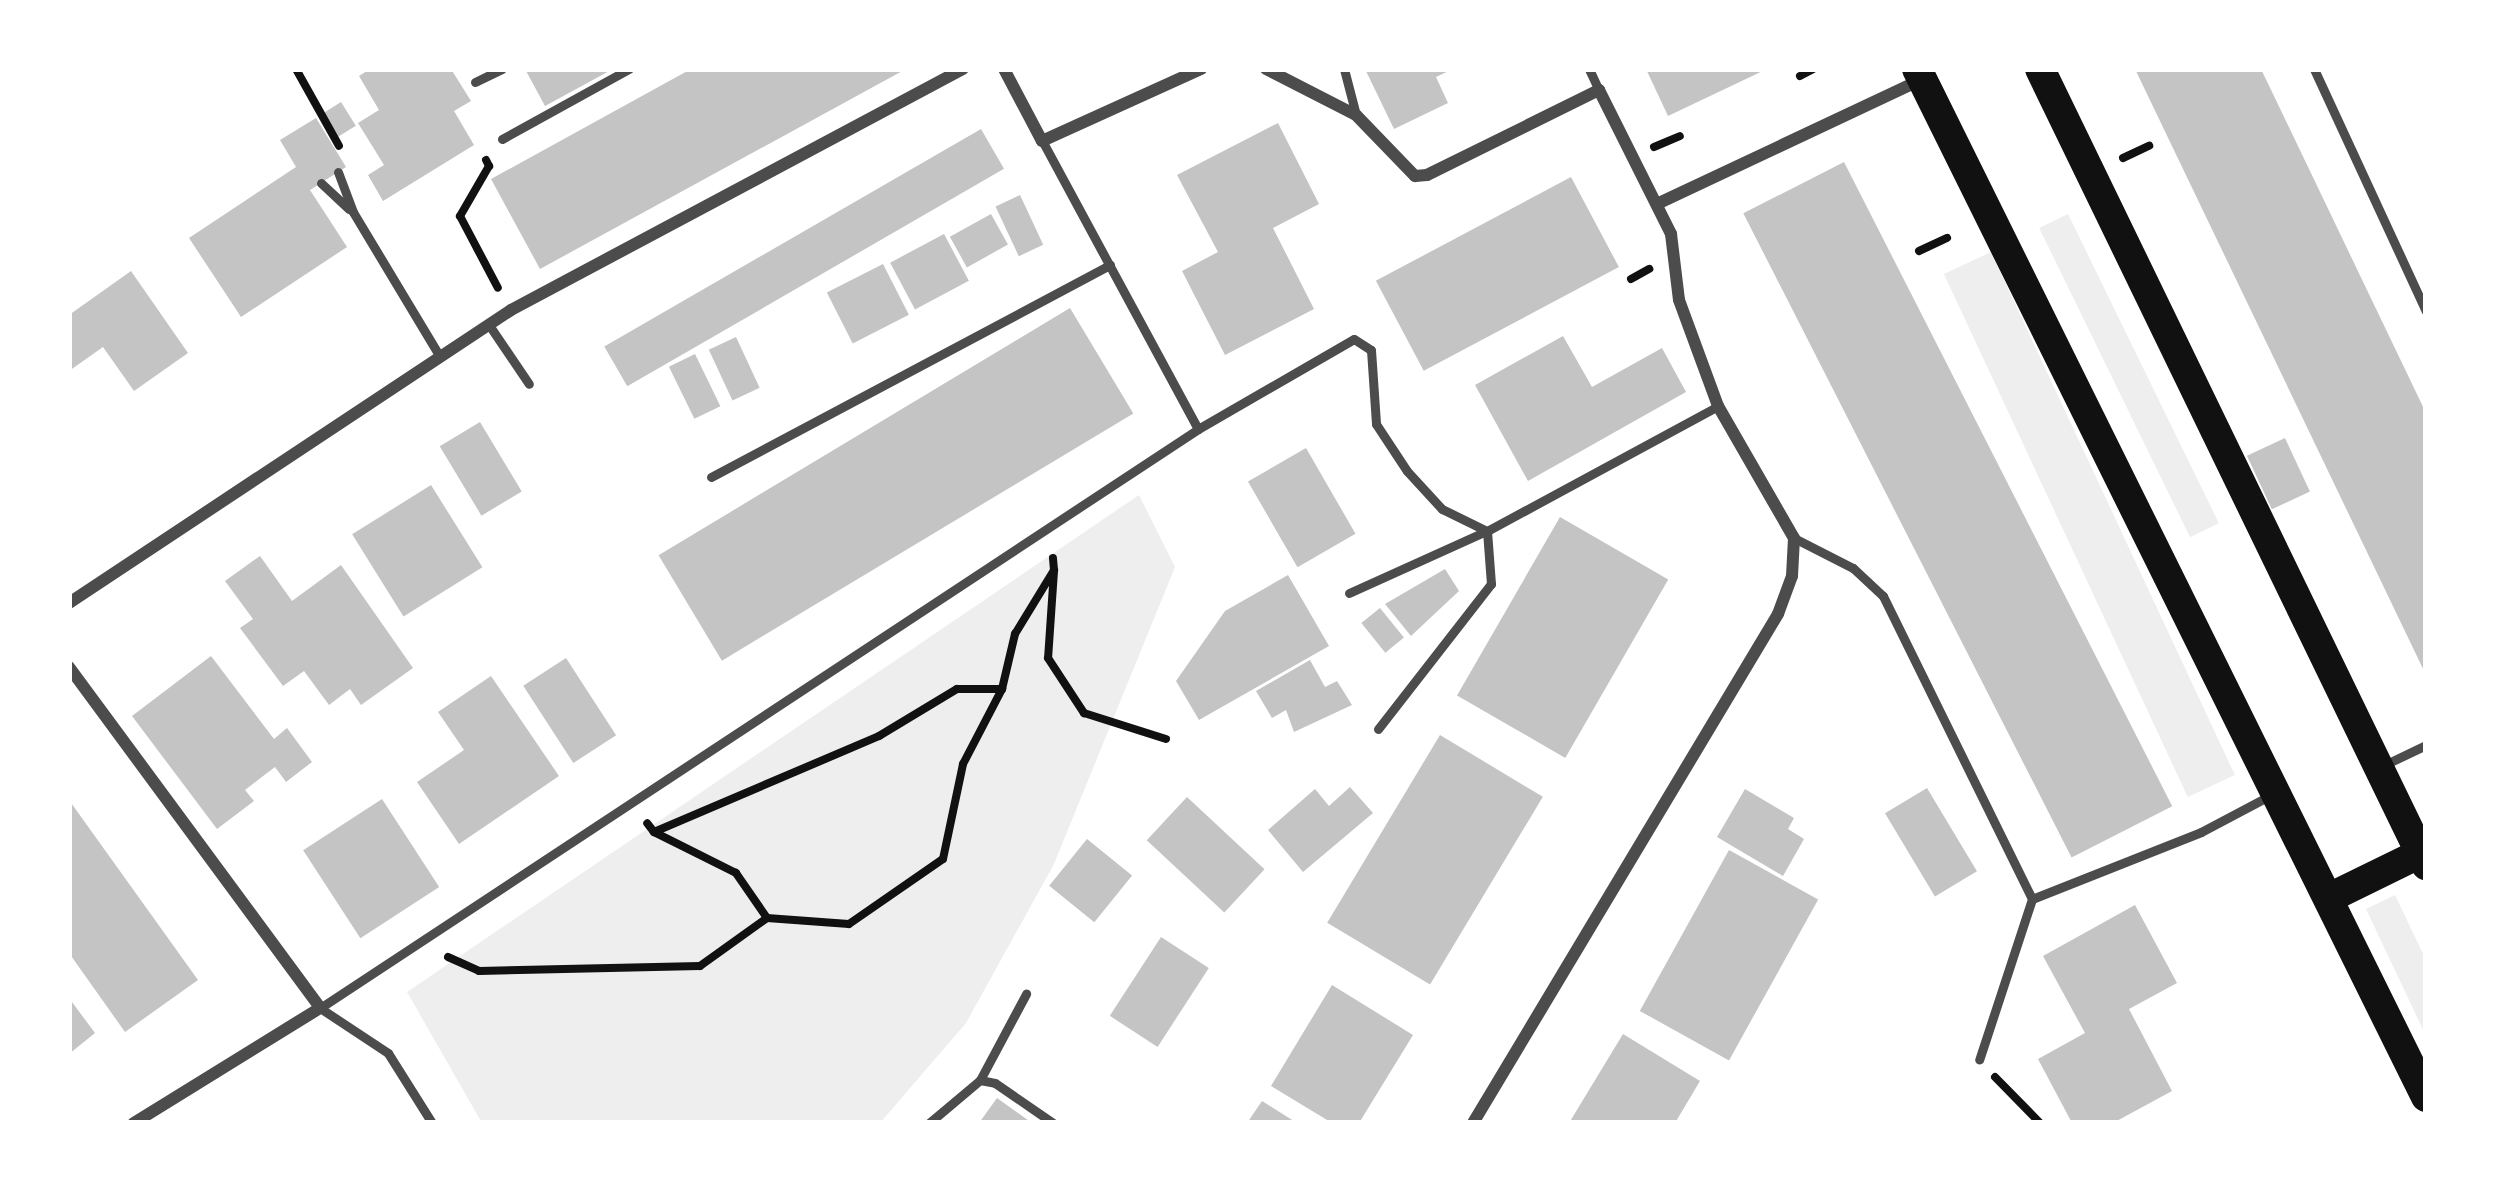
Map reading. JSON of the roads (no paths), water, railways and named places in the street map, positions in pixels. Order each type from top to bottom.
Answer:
[{"type":"main road","points":[[2040,69],[2424,859],[2329,898]]},
{"type":"main road","points":[[1928,72],[2426,1097]]},
{"type":"street","points":[[69,604],[511,310],[963,69]]},
{"type":"street","points":[[1004,69],[1042,141],[1201,69]]},
{"type":"street","points":[[1266,69],[1356,115],[1404,169],[1426,175],[1599,90],[1659,202],[1676,254],[1679,300],[1718,406],[1795,538],[1792,576],[1778,614],[1473,1123]]},
{"type":"street","points":[[1659,202],[1928,72]]},
{"type":"street","points":[[69,667],[320,1009],[134,1123]]},
{"type":"lane","points":[[475,82],[502,69]]},
{"type":"lane","points":[[502,140],[629,69]]},
{"type":"lane","points":[[1344,69],[1356,115]]},
{"type":"lane","points":[[1588,69],[1599,90]]},
{"type":"lane","points":[[2314,69],[2426,311]]},
{"type":"lane","points":[[1042,141],[1198,429]]},
{"type":"lane","points":[[338,172],[353,212],[440,357]]},
{"type":"lane","points":[[321,183],[353,212]]},
{"type":"lane","points":[[712,477],[1109,265]]},
{"type":"lane","points":[[489,325],[530,384]]},
{"type":"lane","points":[[432,1123],[388,1053],[320,1009],[1198,429],[1354,339],[1371,350],[1376,424],[1407,471],[1442,509],[1487,531]]},
{"type":"lane","points":[[1349,593],[1487,531],[1718,406]]},
{"type":"lane","points":[[1378,729],[1491,584],[1487,531]]},
{"type":"lane","points":[[1795,538],[1853,568],[1883,596],[2032,899],[1979,1060]]},
{"type":"lane","points":[[2378,768],[2426,745]]},
{"type":"lane","points":[[2032,899],[2201,832],[2276,792]]},
{"type":"lane","points":[[929,1123],[980,1080],[1026,994]]},
{"type":"lane","points":[[980,1080],[995,1083],[1053,1123]]}]
